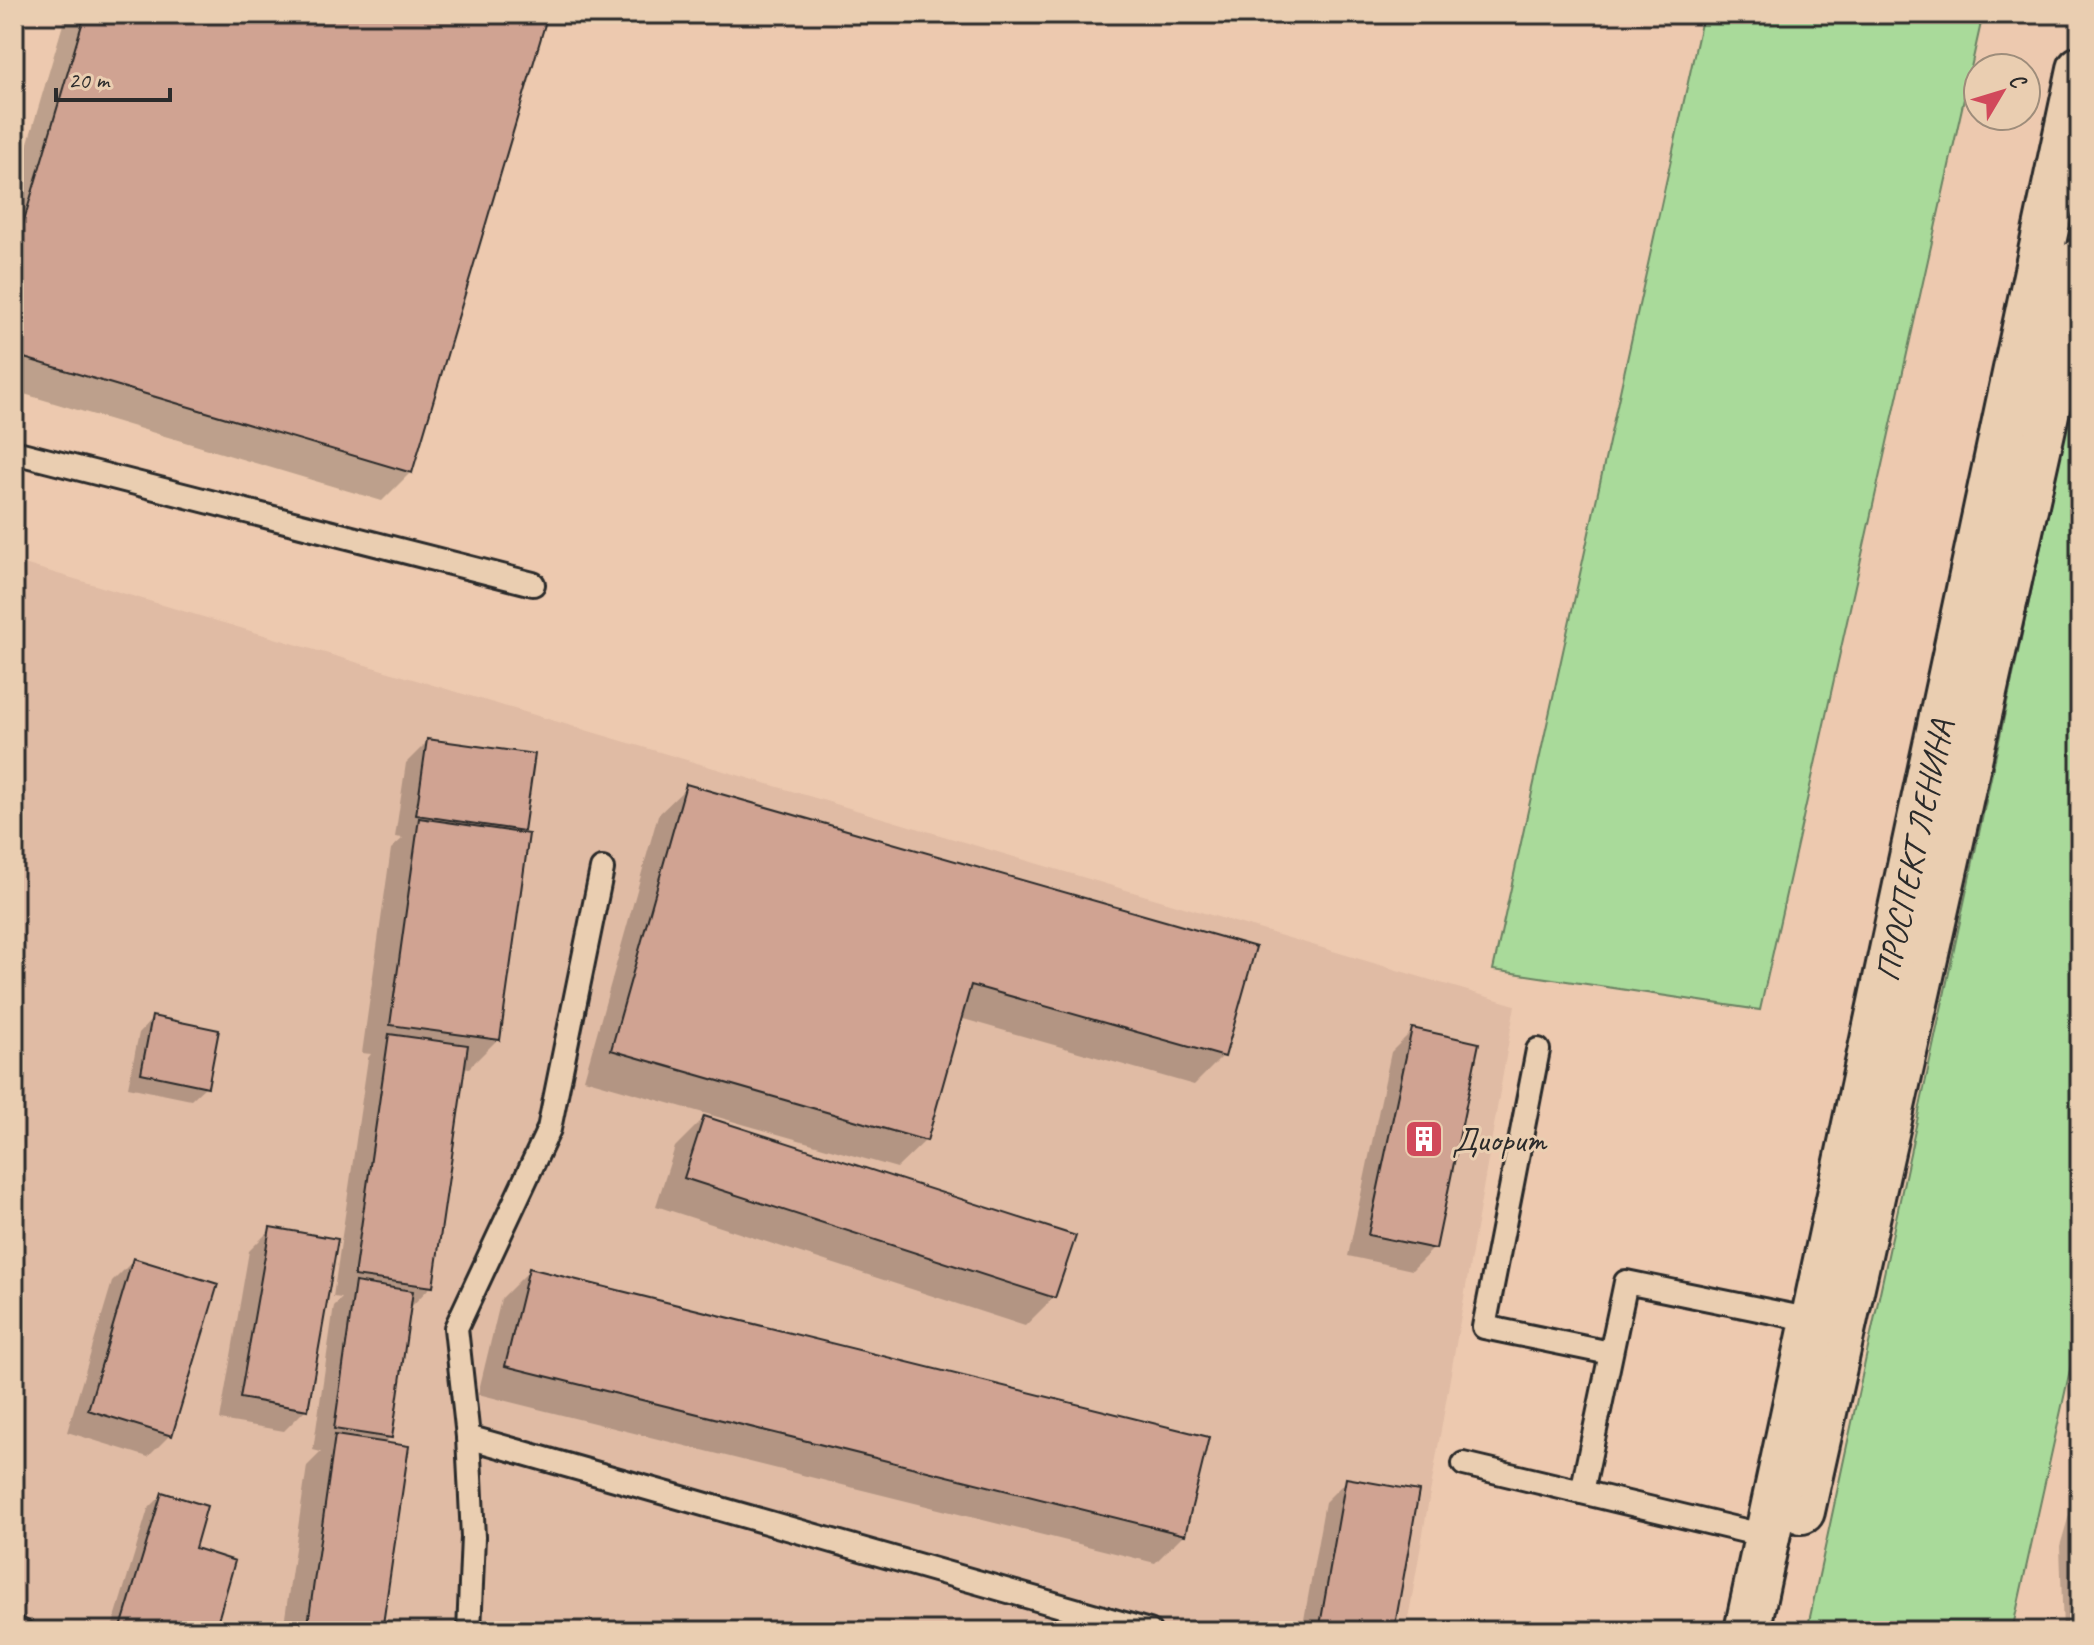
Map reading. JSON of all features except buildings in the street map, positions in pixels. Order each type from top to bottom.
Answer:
[{"type":"main road","name":"ПРОСПЕКТ ЛЕНИНА","points":[[1747,1631],[2080,69]]},
{"type":"main road","name":"ПРОСПЕКТ ЛЕНИНА","points":[[1777,1631],[2080,261]]},
{"type":"lane","points":[[14,452],[533,584]]},
{"type":"lane","points":[[469,1631],[473,1537],[468,1437],[456,1328],[549,1129],[602,869]]},
{"type":"lane","points":[[1538,1050],[1484,1327],[1610,1353]]},
{"type":"lane","points":[[1582,1492],[1626,1282],[1812,1320]]},
{"type":"lane","points":[[468,1437],[1149,1631]]},
{"type":"lane","points":[[1464,1464],[1766,1536]]},
{"type":"shaded area","points":[[14,561],[1515,1005],[1406,1631],[14,1631]]},
{"type":"green space","points":[[1703,14],[1983,14],[1974,52],[1962,52],[1962,108],[1760,1010],[1493,970]]},
{"type":"green space","points":[[2080,365],[2080,1325],[2012,1631],[1807,1631]]},
{"type":"place","name":"Диорит","points":[[1424,1139]]}]
